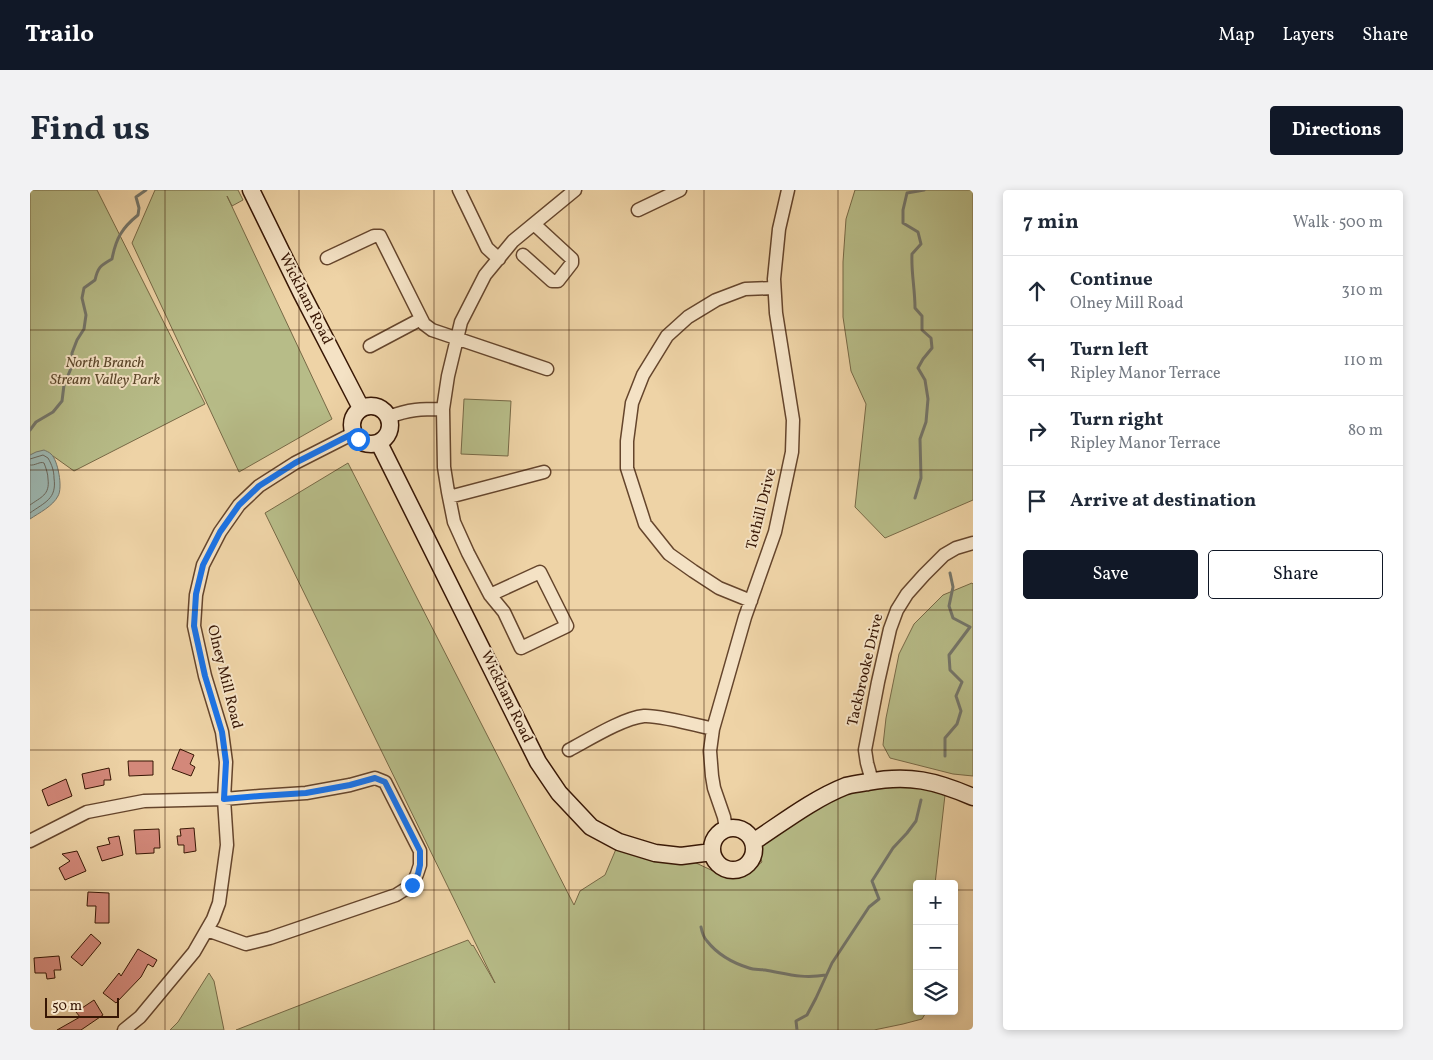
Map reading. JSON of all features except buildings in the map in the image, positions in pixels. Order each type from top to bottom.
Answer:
[{"type":"street","name":"Wickham Road","points":[[252,190],[302,294],[361,408]]},
{"type":"street","points":[[459,190],[487,248],[499,258]]},
{"type":"street","name":"Tothill Drive","points":[[726,829],[712,776],[710,751],[713,729],[745,617],[775,532],[792,452],[793,420],[776,313],[774,288],[774,269],[779,229],[788,190]]},
{"type":"street","points":[[490,595],[540,572],[567,626],[522,648],[504,612],[490,595],[468,553],[454,522],[444,466],[443,409],[448,376],[460,322],[485,275],[513,241],[572,191]]},
{"type":"street","points":[[638,210],[674,191]]},
{"type":"street","points":[[523,255],[552,281],[558,282],[572,263],[572,259],[534,224]]},
{"type":"street","points":[[327,258],[374,236],[380,236],[424,324],[432,330],[457,339],[547,368]]},
{"type":"street","points":[[751,601],[718,588],[692,571],[669,554],[645,524],[627,468],[627,441],[632,403],[643,375],[667,336],[688,317],[716,300],[744,290],[774,288]]},
{"type":"street","points":[[370,346],[421,319]]},
{"type":"street","points":[[367,406],[380,407],[389,417],[390,429],[388,435],[379,443],[364,443],[354,433],[352,419],[361,408],[367,406]]},
{"type":"street","points":[[389,417],[405,411],[418,409],[443,409]]},
{"type":"street","name":"Olney Mill Road","points":[[124,1030],[140,1018],[194,952],[220,903],[227,845],[224,799],[226,762],[222,732],[205,676],[194,626],[196,594],[203,565],[229,518],[239,505],[259,486],[295,463],[354,433]]},
{"type":"street","name":"Wickham Road","points":[[379,443],[538,762],[559,793],[591,827],[619,842],[655,853],[681,856],[712,852]]},
{"type":"street","points":[[449,496],[544,472]]},
{"type":"street","name":"Tackbrooke Drive","points":[[872,781],[865,750],[890,629],[897,610],[913,587],[944,555],[973,542]]},
{"type":"street","points":[[569,750],[630,718],[645,716],[664,718],[713,729]]},
{"type":"street","points":[[30,841],[87,812],[144,801],[224,799],[306,793],[350,785],[375,778],[385,782],[420,851],[418,874],[412,885],[396,895],[270,938],[246,944],[207,930]]},
{"type":"street","points":[[753,842],[829,794],[848,786],[872,781],[916,778],[946,786],[973,797]]},
{"type":"street","points":[[726,829],[742,830],[749,835],[753,842],[754,850],[752,857],[742,867],[734,869],[720,865],[712,852],[715,838],[726,829]]},
{"type":"green space","name":"North Branch Stream Valley Park","points":[[30,190],[97,190],[205,404],[74,471],[53,456],[30,457]]},
{"type":"green space","points":[[155,190],[238,190],[243,200],[232,206],[227,196],[332,419],[239,472],[132,243]]},
{"type":"green space","points":[[855,190],[973,190],[973,500],[885,538],[855,507],[866,404],[851,371],[843,317],[843,262],[846,219]]},
{"type":"green space","points":[[464,399],[511,401],[508,456],[461,454]]},
{"type":"green space","points":[[348,463],[574,905],[580,891],[605,875],[619,842],[681,856],[724,876],[743,877],[762,862],[753,842],[848,786],[946,786],[935,880],[913,880],[913,1015],[924,1015],[922,1019],[874,1030],[236,1030],[468,940],[473,945],[495,983],[265,513]]},
{"type":"green space","points":[[972,583],[973,776],[953,774],[890,758],[883,745],[886,718],[899,654],[914,624],[943,595]]},
{"type":"green space","points":[[209,973],[214,981],[224,1030],[170,1030],[178,1022]]},
{"type":"water","points":[[44,450],[54,457],[56,462],[60,481],[59,492],[53,503],[30,519],[30,455]]},
{"type":"waterway","points":[[30,430],[36,422],[53,412],[62,401],[64,385],[72,366],[72,353],[84,329],[86,315],[82,298],[84,288],[95,280],[100,267],[112,259],[120,234],[138,215],[139,208],[136,197],[146,190]]},
{"type":"waterway","points":[[915,498],[921,478],[920,439],[926,422],[928,399],[925,380],[918,368],[932,348],[931,338],[922,330],[922,316],[915,308],[912,254],[921,244],[918,232],[903,223],[903,210],[907,193],[924,190]]},
{"type":"waterway","points":[[945,756],[945,738],[957,724],[961,711],[956,696],[962,682],[950,670],[949,655],[970,627],[953,618],[949,606],[953,587],[950,573]]},
{"type":"waterway","points":[[797,1030],[796,1021],[807,1015],[832,963],[869,907],[879,899],[872,881],[893,848],[916,821],[921,800]]},
{"type":"waterway","points":[[701,927],[705,938],[711,946],[726,958],[743,966],[795,976],[826,975]]},
{"type":"route","points":[[358,439],[354,433],[295,463],[259,486],[239,505],[220,532],[203,565],[196,594],[194,626],[205,676],[222,732],[226,762],[224,799],[306,793],[350,785],[375,778],[385,782],[420,851],[418,874],[412,885]]}]
